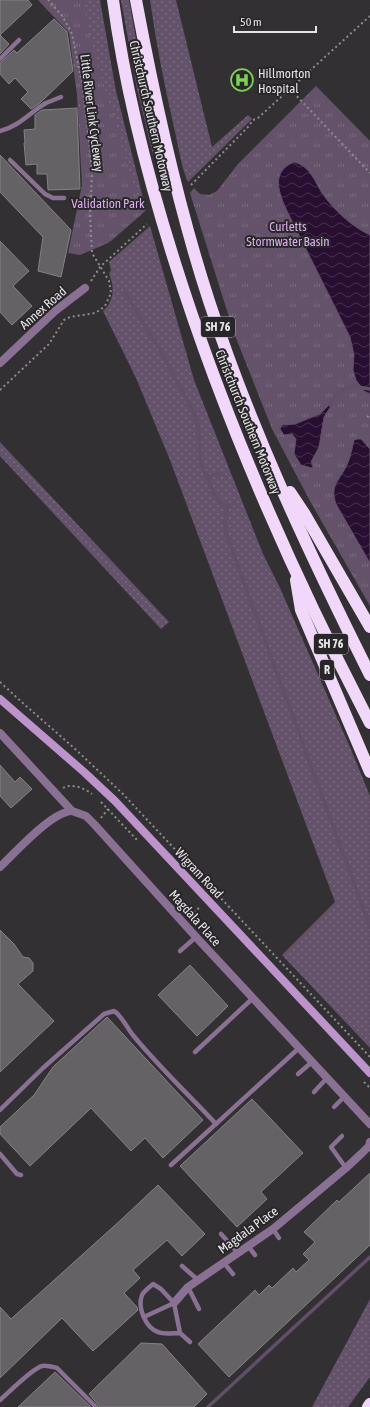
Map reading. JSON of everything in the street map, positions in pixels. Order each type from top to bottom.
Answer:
[{"type":"highway","name":"Christchurch Southern Motorway","points":[[113,0],[135,120],[156,199],[182,286],[216,386],[240,445],[293,565],[370,723]]},
{"type":"highway","name":"Christchurch Southern Motorway","points":[[136,0],[164,139],[209,301],[235,374],[277,477],[313,558],[370,675]]},
{"type":"highway","points":[[277,477],[292,494],[304,513],[370,627]]},
{"type":"highway","name":"R","points":[[293,565],[301,610],[370,772]]},
{"type":"main road","name":"Wigram Road","points":[[0,699],[84,772],[115,802],[370,1073]]},
{"type":"street","name":"Annex Road","points":[[0,363],[55,310],[86,288]]},
{"type":"street","name":"Magdala Place","points":[[0,733],[72,811],[86,816],[94,824],[196,937],[370,1124]]},
{"type":"street","points":[[0,867],[49,821],[61,813],[72,811]]},
{"type":"street","name":"Magdala Place","points":[[174,1303],[188,1287],[273,1229],[346,1168],[369,1146],[370,1142]]},
{"type":"lane","points":[[0,60],[19,40]]},
{"type":"lane","points":[[0,131],[7,129],[26,118],[46,103],[61,98]]},
{"type":"lane","points":[[10,160],[45,194],[53,198],[64,198]]},
{"type":"lane","points":[[180,951],[196,937]]},
{"type":"lane","points":[[195,1052],[253,998]]},
{"type":"lane","points":[[0,1110],[43,1068],[104,1014],[114,1011],[122,1018],[124,1023],[140,1043],[216,1124]]},
{"type":"lane","points":[[171,1165],[300,1048]]},
{"type":"lane","points":[[298,1074],[312,1062]]},
{"type":"lane","points":[[314,1092],[327,1078]]},
{"type":"lane","points":[[334,1107],[345,1096]]},
{"type":"lane","points":[[342,1136],[331,1147],[346,1168]]},
{"type":"lane","points":[[0,1154],[17,1174],[21,1175]]},
{"type":"lane","points":[[273,1229],[279,1238]]},
{"type":"lane","points":[[221,1234],[238,1253]]},
{"type":"lane","points":[[248,1246],[255,1255]]},
{"type":"lane","points":[[224,1263],[233,1274]]},
{"type":"lane","points":[[182,1266],[198,1280]]},
{"type":"lane","points":[[180,1333],[164,1334],[154,1331],[144,1317],[141,1306],[142,1296],[153,1284],[161,1289],[174,1303],[180,1333],[190,1342]]},
{"type":"lane","points":[[188,1287],[199,1309]]},
{"type":"lane","points":[[144,1317],[174,1303]]},
{"type":"lane","points":[[0,1400],[34,1370],[41,1366],[52,1366],[57,1368],[96,1407]]},
{"type":"path","name":"Little River Link Cycleway","points":[[0,390],[49,344],[64,320],[76,316],[95,313],[105,306],[109,300],[109,281],[92,252],[90,216],[92,173],[83,88],[72,34],[63,17],[48,0]]},
{"type":"path","points":[[191,185],[253,120],[258,118],[370,16]]},
{"type":"path","points":[[290,89],[370,173]]},
{"type":"path","points":[[86,288],[100,267],[147,224]]},
{"type":"path","points":[[60,789],[72,785],[87,790],[94,795]]},
{"type":"path","points":[[98,799],[140,844]]},
{"type":"path","points":[[190,916],[200,907]]},
{"type":"path","points":[[360,1076],[370,1088]]},
{"type":"green space","name":"Validation Park","points":[[38,0],[85,0],[88,31],[142,214],[108,243],[80,255],[68,253],[82,185],[77,95],[69,33]]},
{"type":"green space","name":"Validation Park","points":[[53,0],[100,0],[116,91],[146,210],[111,241],[76,46]]},
{"type":"green space","points":[[121,0],[129,0],[158,151],[153,155],[137,89]]},
{"type":"green space","points":[[150,0],[176,0],[212,147],[248,115],[252,119],[188,182],[182,164],[168,99]]},
{"type":"green space","name":"Curletts Stormwater Basin","points":[[316,86],[370,141],[370,606],[310,501],[272,429],[234,333],[190,193],[194,188],[200,194],[209,195],[217,191],[238,164]]},
{"type":"green space","points":[[150,226],[194,380],[263,554],[280,588],[370,796],[370,1048],[282,955],[335,902],[170,460],[136,378],[103,311],[111,299],[113,289],[109,274],[111,270],[109,262]]},
{"type":"green space","points":[[0,442],[169,622],[161,629],[0,456]]},
{"type":"green space","points":[[370,1299],[370,1377],[348,1407],[312,1407]]},
{"type":"water","points":[[294,162],[308,170],[322,193],[337,211],[356,227],[370,235],[370,394],[364,391],[356,380],[353,370],[354,355],[350,337],[281,197],[278,184],[279,177],[286,166]]},
{"type":"water","points":[[332,402],[324,417],[319,447],[311,462],[313,466],[312,468],[301,465],[294,454],[296,439],[292,434],[284,435],[280,429],[282,425],[295,424],[320,414]]},
{"type":"water","points":[[361,439],[370,449],[370,563],[334,498],[334,488],[346,467],[354,440]]},
{"type":"building","points":[[0,0],[28,0],[32,5],[0,35]]},
{"type":"building","points":[[54,19],[67,32],[73,71],[40,103],[31,109],[21,99],[28,92],[15,78],[9,84],[0,74],[0,63],[14,50],[17,53]]},
{"type":"building","points":[[0,35],[9,44],[0,54]]},
{"type":"building","points":[[77,108],[80,189],[48,190],[47,174],[37,174],[37,164],[26,165],[24,130],[35,129],[35,115],[42,110]]},
{"type":"building","points":[[0,155],[71,230],[61,277],[38,271],[43,237],[0,192]]},
{"type":"building","points":[[0,241],[29,271],[13,286],[32,306],[12,325],[0,312]]},
{"type":"building","points":[[0,765],[15,782],[20,777],[32,789],[11,808],[0,796]]},
{"type":"building","points":[[0,930],[14,944],[23,957],[29,958],[33,963],[33,971],[18,984],[54,1021],[0,1072]]},
{"type":"building","points":[[190,965],[228,1006],[197,1036],[158,995]]},
{"type":"building","points":[[107,1017],[203,1120],[163,1158],[145,1138],[131,1151],[91,1108],[30,1166],[0,1134],[0,1127],[34,1095],[53,1067]]},
{"type":"building","points":[[252,1099],[303,1153],[261,1192],[267,1199],[237,1227],[180,1166]]},
{"type":"building","points":[[370,1173],[370,1245],[229,1377],[198,1344],[255,1290],[259,1295],[269,1285],[272,1288],[293,1268],[296,1272],[309,1260],[303,1254],[315,1242],[304,1232],[337,1200],[339,1202]]},
{"type":"building","points":[[158,1185],[205,1234],[182,1256],[167,1240],[133,1270],[140,1278],[124,1293],[138,1310],[93,1351],[62,1318],[0,1378],[0,1307],[11,1319]]},
{"type":"building","points":[[141,1343],[162,1344],[207,1394],[194,1407],[100,1407],[89,1394]]},
{"type":"building","points":[[55,1372],[91,1407],[18,1407]]},
{"type":"waterway","points":[[125,292],[158,346],[194,413],[198,427],[201,464],[214,494],[220,502],[227,507]]},
{"type":"waterway","points":[[330,405],[336,394],[352,386],[370,389]]},
{"type":"waterway","points":[[208,477],[220,473]]},
{"type":"waterway","points":[[227,507],[234,503]]},
{"type":"waterway","points":[[227,507],[225,531],[370,927]]},
{"type":"waterway","points":[[208,1407],[370,1257]]},
{"type":"place","name":"Hillmorton Hospital","points":[[242,80]]}]
